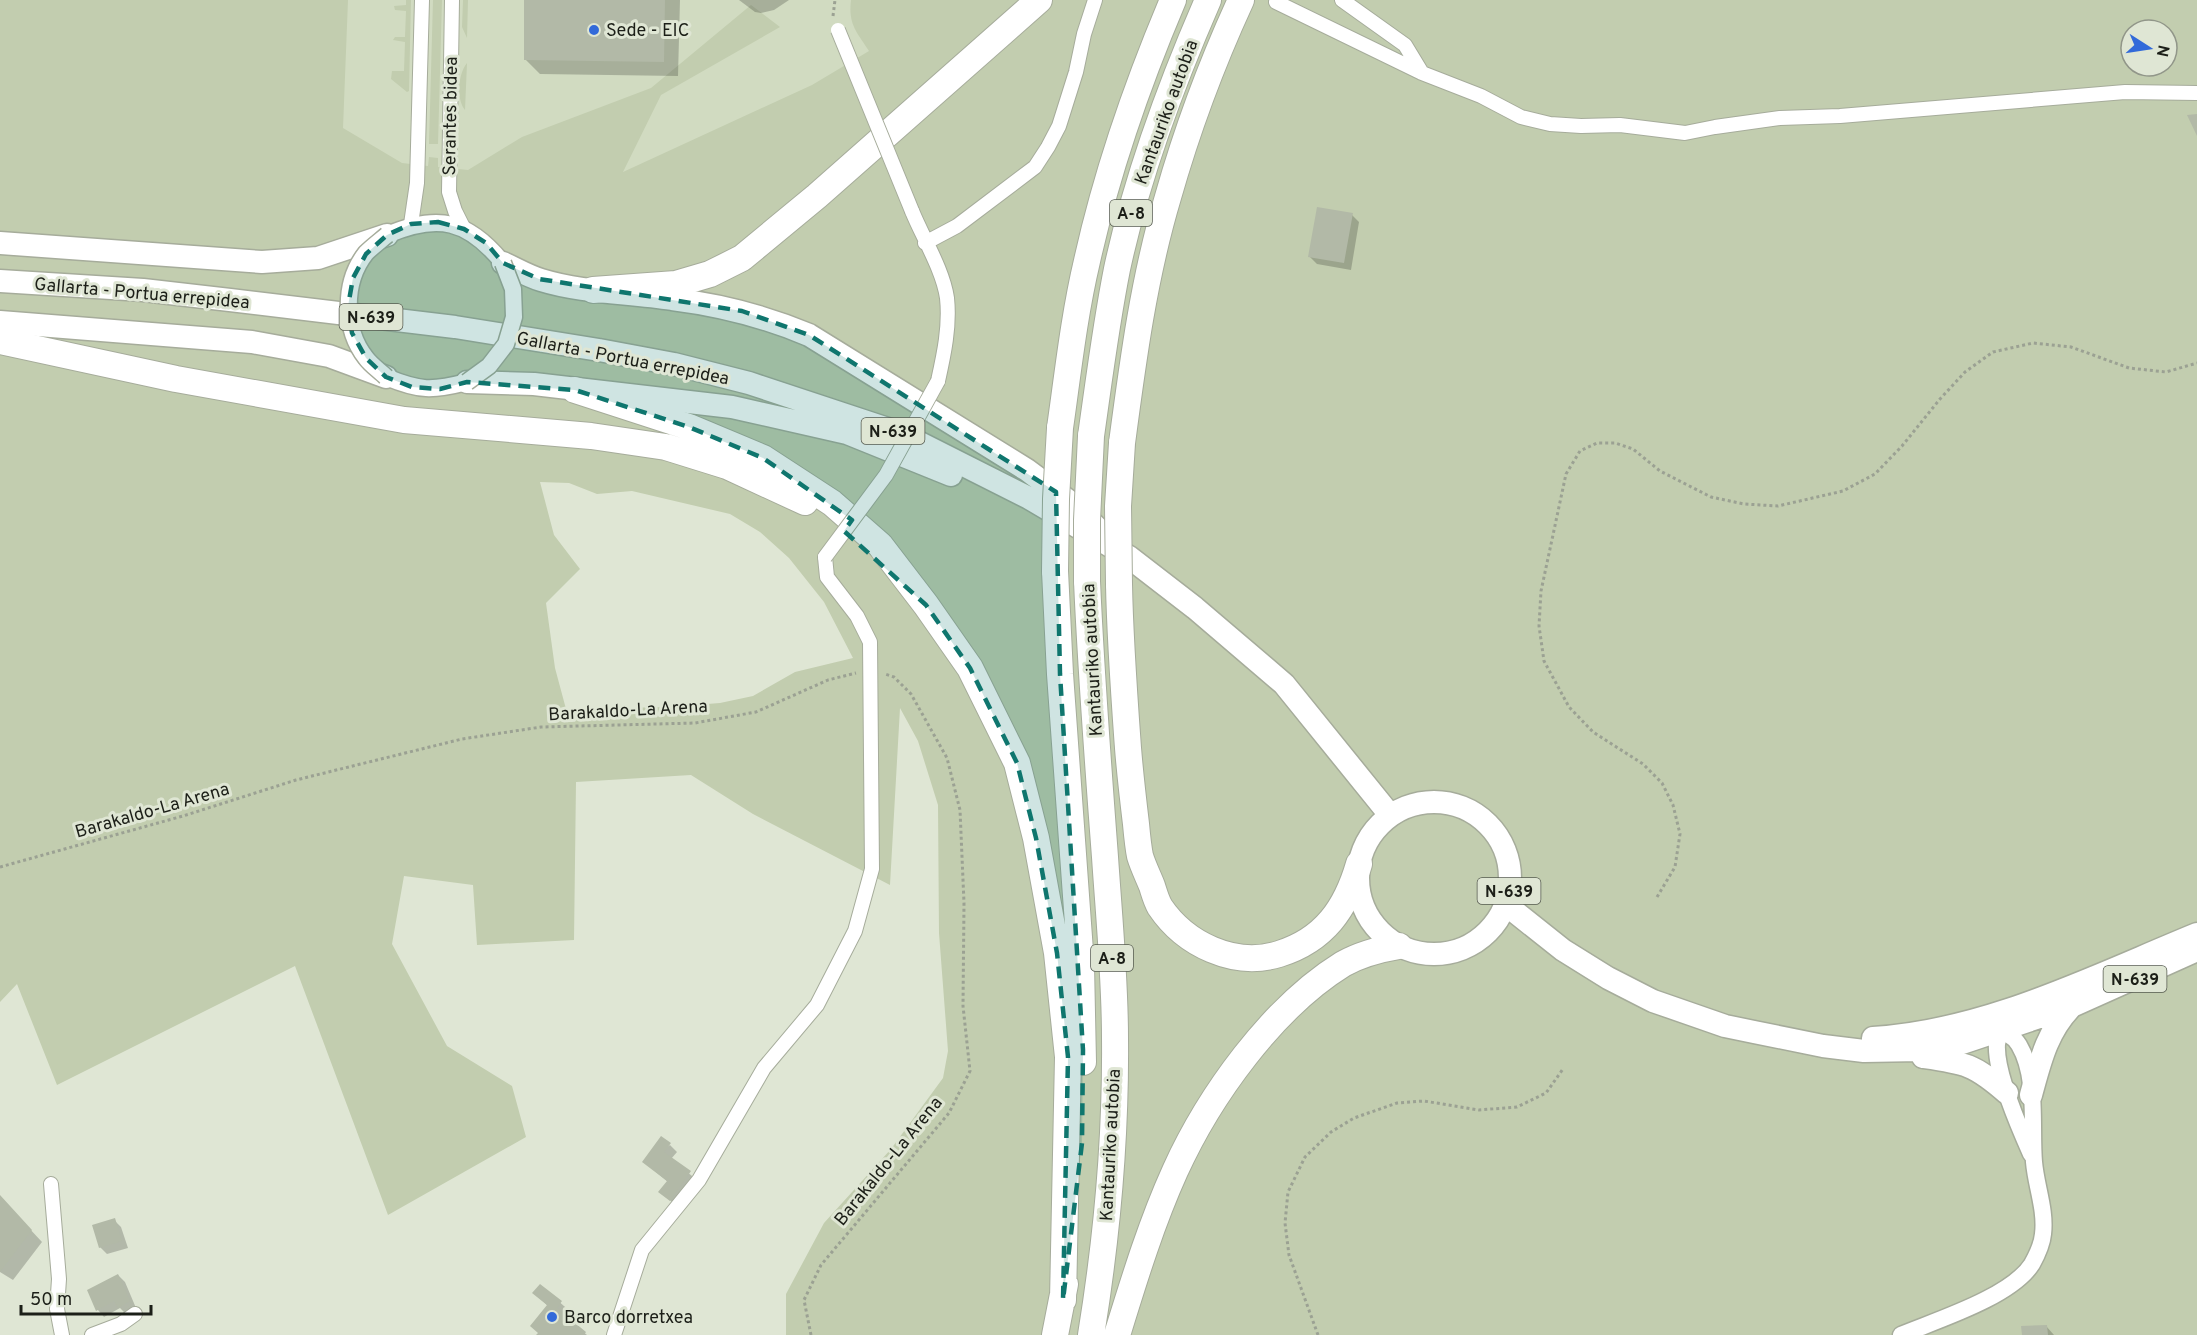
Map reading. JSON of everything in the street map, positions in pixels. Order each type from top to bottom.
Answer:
[{"type":"highway","points":[[593,290],[676,284],[710,274],[742,258],[817,196],[1039,0]]},
{"type":"highway","name":"Kantauriko autobia","points":[[1055,1335],[1063,1300],[1075,1218],[1082,1143],[1083,1050],[1081,965],[1055,571],[1060,428],[1077,314],[1105,187],[1129,109],[1173,0]]},
{"type":"highway","name":"Kantauriko autobia","points":[[1091,1335],[1102,1266],[1108,1203],[1114,1112],[1115,1037],[1112,947],[1087,581],[1091,436],[1103,345],[1115,279],[1136,196],[1157,127],[1208,0]]},
{"type":"highway","points":[[1241,0],[1201,97],[1168,197],[1147,285],[1122,443],[1118,506],[1119,584],[1125,711],[1140,856],[1159,905],[1178,928],[1207,948],[1253,958],[1294,949],[1311,940],[1334,919],[1352,889],[1359,864]]},
{"type":"highway","points":[[0,243],[262,262],[318,258],[387,235]]},
{"type":"highway","points":[[503,263],[539,279],[593,290],[672,298],[742,311],[777,321],[809,335],[1027,470],[1074,505],[1129,557]]},
{"type":"highway","name":"Gallarta - Portua errepidea","points":[[0,281],[142,290],[444,325],[599,350],[674,364],[749,383],[900,433],[1029,498],[1129,557],[1195,608],[1284,684],[1390,815]]},
{"type":"highway","points":[[0,322],[252,342],[329,356],[386,377]]},
{"type":"highway","points":[[0,341],[176,379],[404,420],[591,436],[666,447],[727,466],[800,499],[872,550],[926,605]]},
{"type":"highway","points":[[467,382],[534,384],[732,407],[847,433],[925,463],[1129,557]]},
{"type":"highway","points":[[575,390],[688,427],[763,458],[832,503],[880,545],[970,668],[1017,763],[1036,838],[1057,953],[1068,1057],[1063,1300]]},
{"type":"highway","name":"N-639","points":[[1432,801],[1461,806],[1480,817],[1496,833],[1508,860],[1510,875],[1505,904],[1491,929],[1468,946],[1455,951],[1426,954],[1399,946],[1377,929],[1364,910],[1358,887],[1359,864],[1370,837],[1390,815],[1417,803],[1432,801]]},
{"type":"highway","name":"N-639","points":[[1505,904],[1563,950],[1608,978],[1653,1001],[1725,1026],[1823,1046],[1864,1051],[1920,1050],[1956,1045],[2002,1031],[2197,934]]},
{"type":"highway","points":[[1117,1335],[1144,1248],[1174,1171],[1198,1126],[1236,1068],[1278,1017],[1313,986],[1345,963],[1399,946]]},
{"type":"highway","name":"N-639","points":[[1782,1038],[1823,1040],[1882,1037],[1918,1032],[2067,998],[2197,950]]},
{"type":"highway","points":[[2031,1095],[2045,1046],[2061,1017],[2067,998]]},
{"type":"highway","points":[[1882,1050],[1963,1063],[1984,1072],[2007,1093]]},
{"type":"street","name":"Serantes bidea","points":[[411,224],[417,183],[422,0]]},
{"type":"street","name":"Serantes bidea","points":[[452,0],[449,192],[464,229]]},
{"type":"street","points":[[925,243],[957,226],[1035,167],[1059,126],[1095,0]]},
{"type":"street","points":[[1342,0],[1405,45],[1422,73]]},
{"type":"street","points":[[1275,2],[1422,73],[1481,96],[1521,117],[1550,124],[1620,125],[1685,133],[1780,118],[1840,116],[2125,92],[2197,93]]},
{"type":"street","points":[[614,1335],[642,1250],[699,1180],[764,1068],[817,1005],[855,931],[872,869],[870,642],[857,616],[827,577],[825,556],[886,475],[938,381],[947,337],[947,297],[938,267],[925,243],[838,30]]},
{"type":"street","points":[[438,222],[464,229],[486,243],[503,263],[513,289],[514,317],[506,344],[489,366],[467,382],[440,389],[412,387],[386,377],[366,358],[352,333],[348,306],[352,278],[366,254],[387,235],[411,224],[438,222]]},
{"type":"street","points":[[1901,1335],[2002,1292],[2017,1281],[2032,1264],[2043,1236],[2043,1221],[2034,1163],[2030,1077],[2020,1047],[2013,1036],[2002,1031],[1957,1023]]},
{"type":"street","points":[[2002,1031],[1997,1043],[2007,1093],[2034,1163]]},
{"type":"street","points":[[51,1184],[59,1279],[57,1309],[62,1335]]},
{"type":"street","points":[[92,1335],[121,1324],[135,1314]]},
{"type":"path","points":[[1657,897],[1675,867],[1680,834],[1672,805],[1662,783],[1643,764],[1593,732],[1569,707],[1544,661],[1539,626],[1541,591],[1566,474],[1580,451],[1597,442],[1615,443],[1633,449],[1660,471],[1711,497],[1744,504],[1778,506],[1843,490],[1875,474],[1965,372],[1993,352],[2032,343],[2071,347],[2129,368],[2166,372],[2197,363]]},
{"type":"path","name":"Barakaldo-La Arena","points":[[0,867],[183,816],[296,780],[462,740],[541,728],[695,723],[756,712],[828,680],[870,670],[894,677],[911,694],[947,758],[960,810],[964,903],[963,1006],[970,1071],[949,1113],[820,1265],[804,1300],[811,1335]]},
{"type":"path","points":[[1318,1335],[1289,1255],[1285,1223],[1288,1192],[1305,1157],[1331,1132],[1354,1118],[1397,1103],[1424,1101],[1479,1110],[1517,1107],[1546,1093],[1563,1069]]},
{"type":"highlighted area","points":[[438,222],[464,229],[486,243],[503,263],[539,279],[742,311],[809,335],[1056,492],[1060,674],[1083,1050],[1082,1143],[1063,1300],[1068,1057],[1057,953],[1036,838],[1017,763],[970,668],[926,605],[844,531],[852,520],[763,458],[689,427],[575,390],[467,382],[440,389],[412,387],[386,377],[366,358],[352,333],[348,306],[353,278],[366,254],[387,235],[411,224]]},
{"type":"shaded area","points":[[0,0],[1012,0],[592,273]]},
{"type":"shaded area","points":[[0,0],[348,0],[343,128],[402,163],[428,166],[429,157],[438,158],[438,167],[468,170],[522,137],[651,88],[751,5],[780,27],[661,95],[623,172],[812,85],[869,51],[852,22],[851,0],[2197,0],[2197,1335],[786,1335],[786,1294],[824,1223],[891,1149],[943,1078],[948,1051],[939,933],[938,805],[918,741],[900,708],[890,885],[753,814],[691,775],[576,782],[574,940],[477,945],[473,885],[404,876],[392,944],[447,1046],[512,1086],[526,1137],[388,1215],[295,966],[57,1085],[17,984],[0,1002]],"holes":[[[540,482],[569,483],[597,494],[632,491],[730,514],[760,532],[789,558],[824,602],[853,658],[795,672],[753,696],[720,703],[669,707],[566,709],[555,668],[546,603],[580,569],[554,535]]]},
{"type":"shaded area","points":[[406,0],[411,0],[409,91],[407,92],[391,79],[392,71],[404,71],[405,42],[393,40],[395,37],[405,37],[406,11],[395,10],[394,6],[406,5]]},
{"type":"shaded area","points":[[433,0],[442,0],[438,144],[429,144]]},
{"type":"shaded area","points":[[463,0],[468,0],[467,38],[462,27]]},
{"type":"shaded area","points":[[467,63],[465,110],[460,100],[459,86]]},
{"type":"building","name":"Sede - EIC","points":[[524,0],[665,0],[664,62],[524,60]]},
{"type":"building","points":[[2197,114],[2197,136],[2187,115]]},
{"type":"building","points":[[1317,207],[1353,213],[1344,263],[1308,257]]},
{"type":"building","points":[[661,1136],[671,1143],[664,1152],[691,1171],[670,1201],[658,1192],[667,1181],[642,1162]]},
{"type":"building","points":[[0,1195],[32,1230],[0,1272]]},
{"type":"building","points":[[115,1218],[122,1241],[99,1248],[92,1225]]},
{"type":"building","points":[[118,1274],[130,1301],[118,1308],[114,1301],[96,1311],[87,1290]]},
{"type":"building","name":"Barco dorretxea","points":[[540,1284],[562,1301],[557,1308],[586,1332],[584,1335],[536,1335],[538,1333],[530,1326],[547,1305],[532,1293]]},
{"type":"building","points":[[2047,1325],[2048,1335],[2022,1335],[2021,1326]]},
{"type":"place","name":"Sede - EIC","points":[[594,30]]},
{"type":"place","name":"Barco dorretxea","points":[[552,1317]]}]
